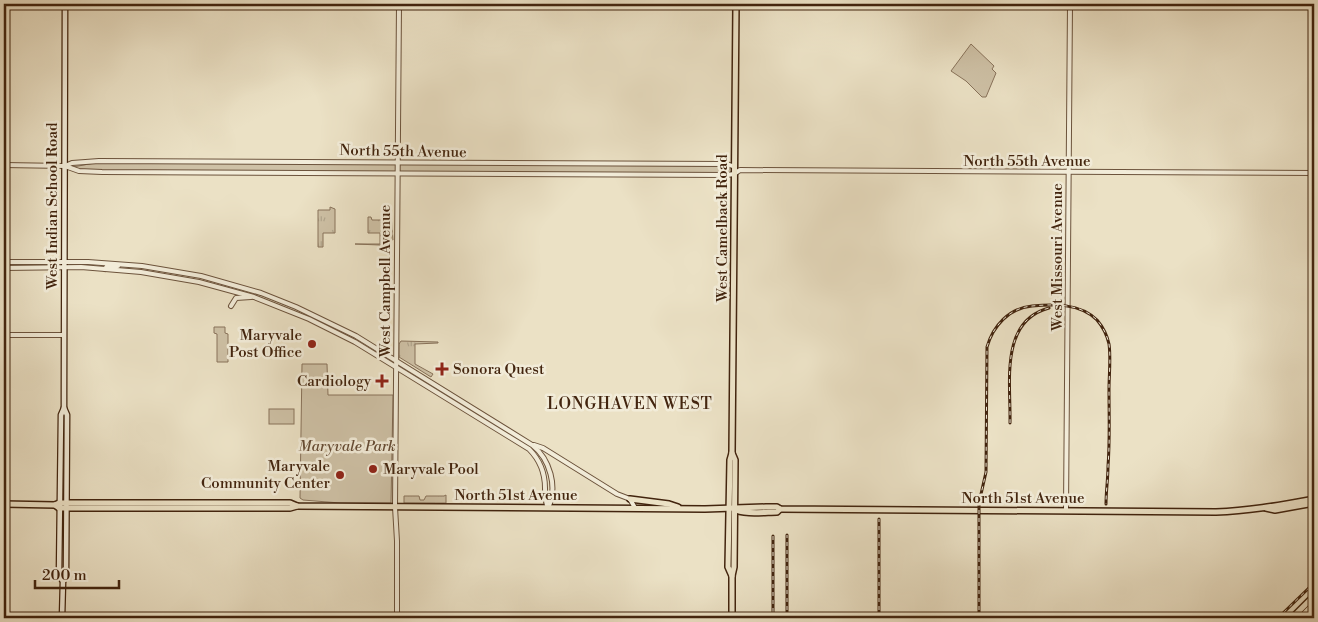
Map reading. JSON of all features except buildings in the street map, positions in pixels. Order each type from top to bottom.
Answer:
[{"type":"main road","name":"West Indian School Road","points":[[62,618],[63,581],[66,575],[67,415],[64,408],[65,4]]},
{"type":"main road","name":"West Camelback Road","points":[[732,618],[732,576],[728,567],[732,509],[730,460],[732,453],[736,4]]},
{"type":"main road","name":"West Indian School Road","points":[[63,581],[59,576],[58,505],[60,415],[64,408]]},
{"type":"main road","points":[[630,499],[669,504],[681,508]]},
{"type":"main road","name":"North 51st Avenue","points":[[4,504],[290,508],[297,506],[732,509],[739,507],[777,507],[780,509],[1216,512],[1265,508],[1314,499]]},
{"type":"main road","name":"North 51st Avenue","points":[[1265,508],[1275,510],[1314,503]]},
{"type":"main road","points":[[1292,618],[1314,596]]},
{"type":"main road","points":[[1300,618],[1314,604]]},
{"type":"street","name":"West Campbell Avenue","points":[[397,618],[395,507],[399,4]]},
{"type":"street","name":"West Missouri Avenue","points":[[1066,510],[1070,4]]},
{"type":"street","name":"North 55th Avenue","points":[[65,166],[72,163],[99,161],[397,162],[719,164],[734,166],[740,170],[1314,173]]},
{"type":"street","name":"North 55th Avenue","points":[[4,166],[65,166],[79,172],[734,174]]},
{"type":"street","points":[[734,174],[740,170]]},
{"type":"street","points":[[4,262],[65,265],[176,277],[254,297],[322,325],[365,348],[534,454],[544,473],[545,502],[548,508]]},
{"type":"street","points":[[105,269],[107,266],[125,264]]},
{"type":"street","points":[[4,268],[125,264],[201,276],[261,294],[296,307],[367,342],[532,445],[544,458],[549,469],[551,496],[548,508]]},
{"type":"street","points":[[231,306],[236,298],[254,297]]},
{"type":"street","points":[[4,336],[64,335]]},
{"type":"street","points":[[409,376],[427,383],[431,382]]},
{"type":"street","points":[[444,390],[445,397]]},
{"type":"street","points":[[532,445],[543,448],[617,494],[630,499],[635,508]]},
{"type":"green space","points":[[971,44],[994,66],[992,69],[996,73],[986,97],[982,97],[966,81],[951,71]]},
{"type":"green space","points":[[100,162],[730,167],[728,173],[104,171],[73,167]]},
{"type":"green space","points":[[330,207],[335,209],[335,233],[323,233],[323,247],[318,247],[318,210],[330,210]]},
{"type":"green space","points":[[383,214],[391,214],[393,240],[388,240],[380,245],[355,244],[380,244],[380,233],[368,233],[368,217],[371,217],[372,220],[383,220]]},
{"type":"green space","points":[[214,327],[225,327],[225,333],[228,334],[228,362],[217,362],[217,334],[214,333]]},
{"type":"green space","points":[[401,341],[438,342],[415,344],[415,364],[433,374],[431,377],[399,357],[399,344]]},
{"type":"green space","name":"Maryvale Park","points":[[302,364],[327,364],[328,395],[393,395],[391,503],[340,503],[303,500],[300,498]]},
{"type":"green space","points":[[269,409],[294,409],[294,424],[269,424]]},
{"type":"green space","points":[[446,495],[446,503],[404,503],[404,496],[419,496],[420,500],[424,500],[426,496]]},
{"type":"railway","points":[[979,618],[979,503],[986,472],[987,347],[998,325],[1016,310],[1040,305],[1066,306],[1083,310],[1097,320],[1107,337],[1110,355],[1106,504]]},
{"type":"railway","points":[[1010,423],[1011,356],[1015,340],[1022,326],[1033,315],[1049,308]]},
{"type":"railway","points":[[879,519],[879,618]]},
{"type":"railway","points":[[787,535],[787,618]]},
{"type":"railway","points":[[773,536],[773,618]]},
{"type":"railway","points":[[1278,618],[1314,583]]},
{"type":"place","name":"Maryvale Post Office","points":[[312,344]]},
{"type":"place","name":"Sonora Quest","points":[[442,369]]},
{"type":"place","name":"Cardiology","points":[[382,381]]},
{"type":"place","name":"Maryvale Pool","points":[[373,469]]},
{"type":"place","name":"Maryvale Community Center","points":[[340,475]]},
{"type":"district","name":"LONGHAVEN WEST","points":[[630,403]]}]
